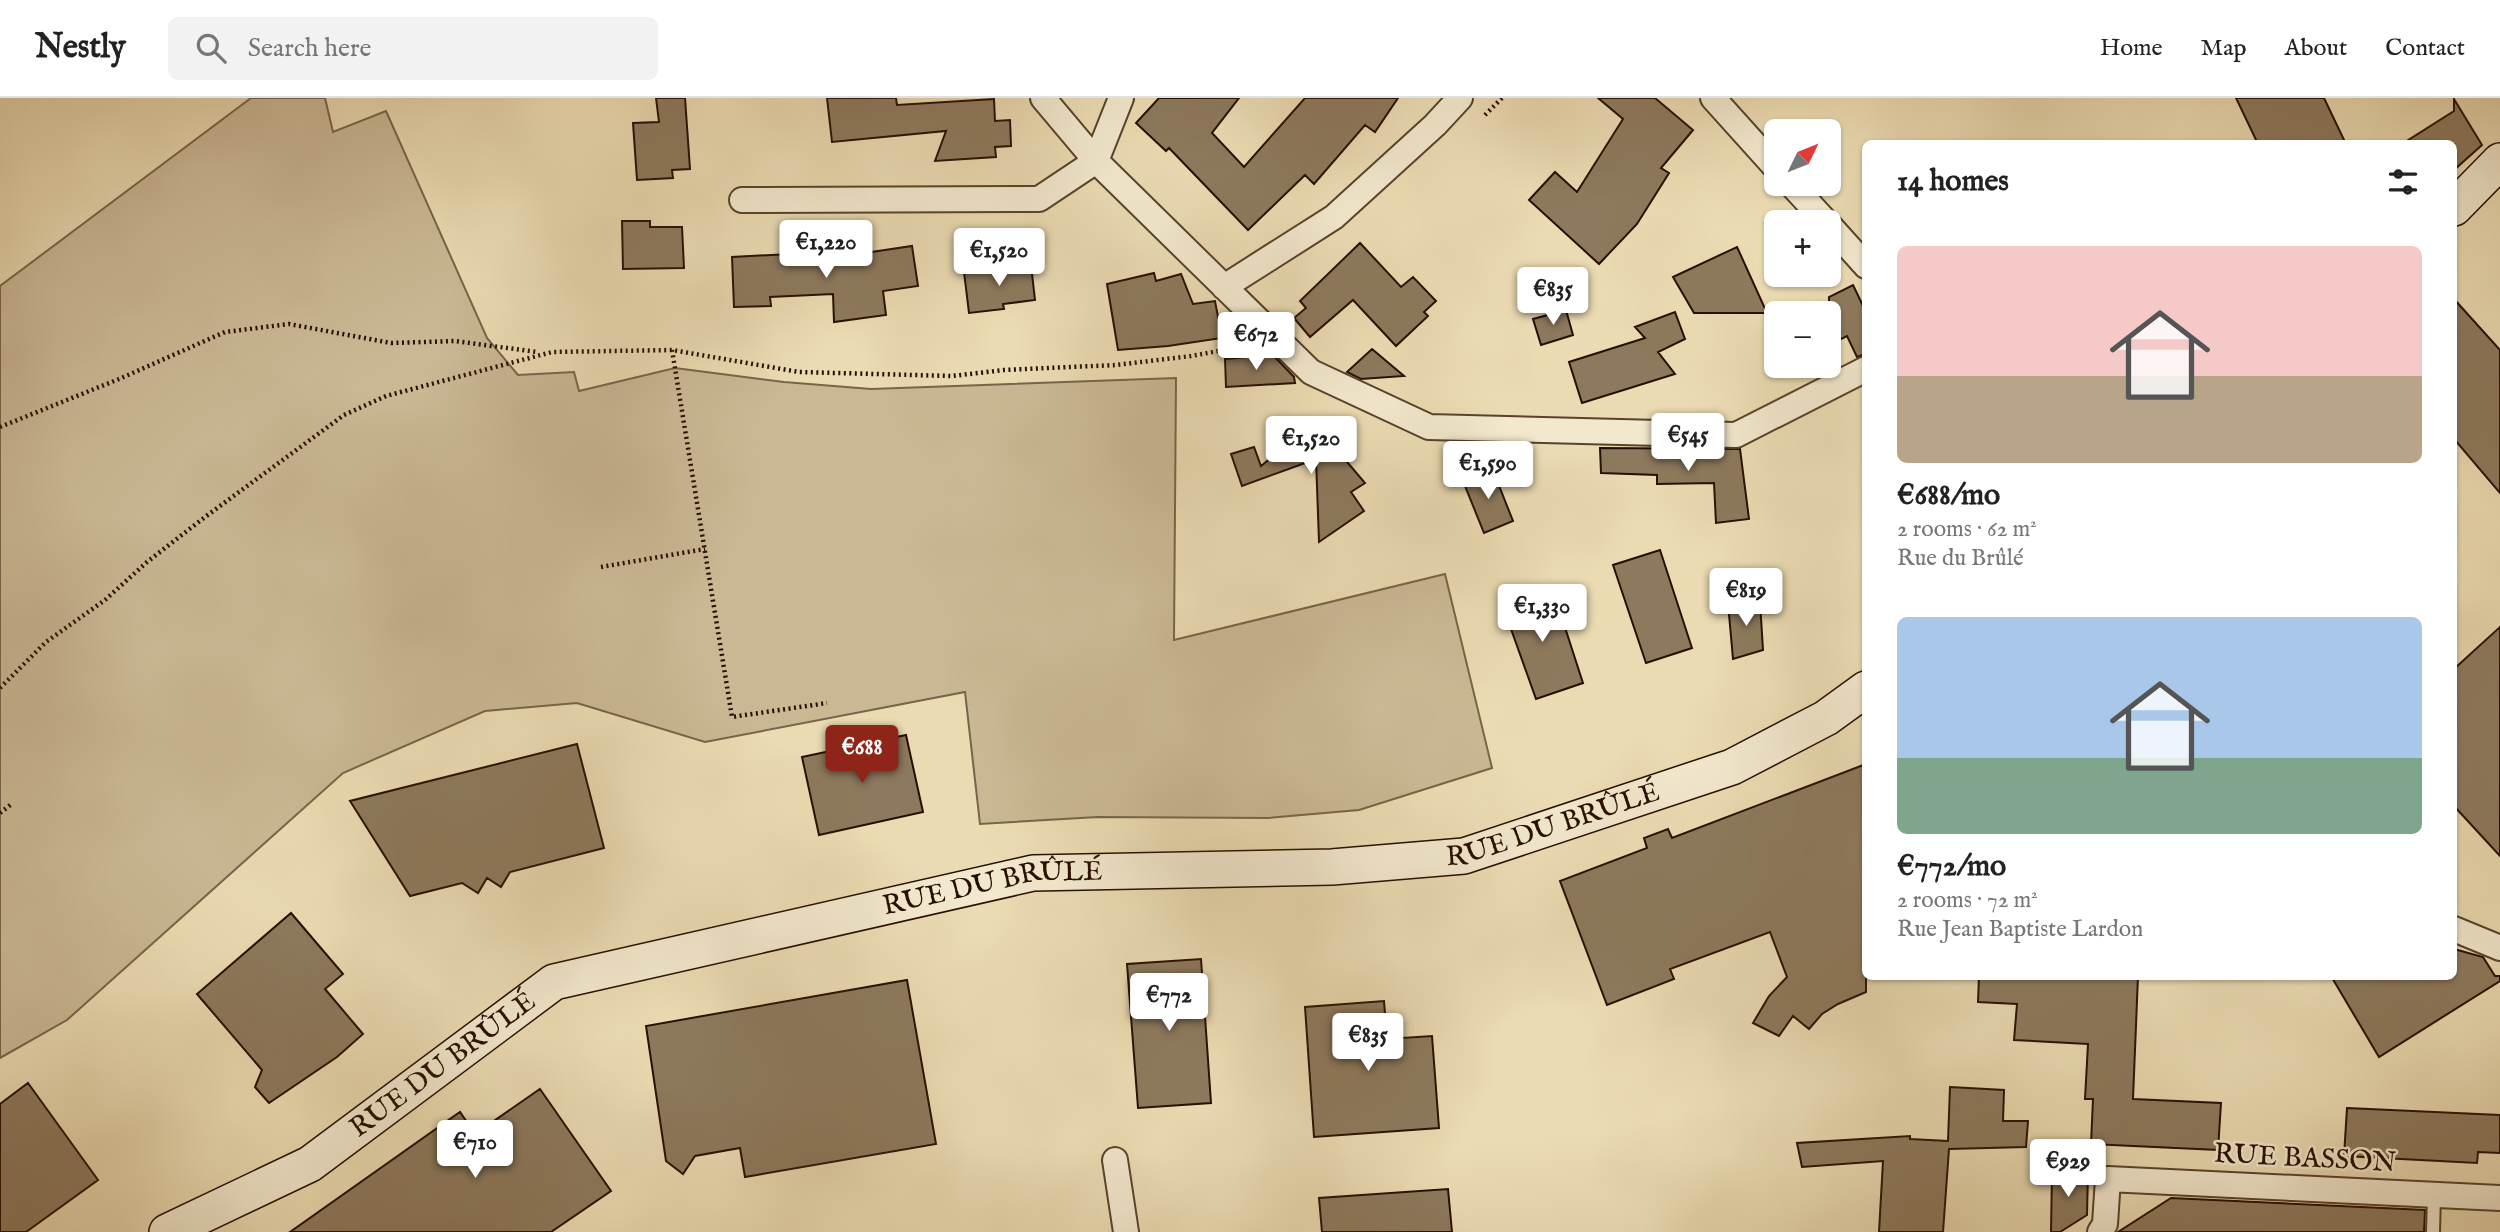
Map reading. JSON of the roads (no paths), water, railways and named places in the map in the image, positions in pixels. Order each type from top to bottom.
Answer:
[{"type":"main road","points":[[2457,205],[2500,161]]},
{"type":"main road","name":"RUE DU BRÛLÉ","points":[[167,1232],[310,1164],[554,982],[1033,873],[1332,867],[1464,856],[1732,767],[1826,718],[1862,692]]},
{"type":"street","points":[[1043,98],[1096,161],[1311,372],[1429,427],[1736,435],[1862,371]]},
{"type":"street","points":[[742,200],[1039,199],[1096,161],[1121,98]]},
{"type":"street","points":[[1224,287],[1335,217],[1435,125],[1460,98]]},
{"type":"street","points":[[1713,98],[1764,155]]},
{"type":"street","points":[[1802,196],[1814,210]]},
{"type":"street","points":[[1841,239],[1862,262]]},
{"type":"street","points":[[2457,930],[2500,948]]},
{"type":"street","points":[[1115,1160],[1126,1232]]},
{"type":"street","points":[[2100,1232],[2105,1224],[2108,1179]]},
{"type":"street","name":"RUE BASSON","points":[[2108,1179],[2500,1198]]},
{"type":"lane","points":[[2064,1152],[2081,1155],[2108,1179]]},
{"type":"lane","points":[[2433,1232],[2434,1195]]}]
